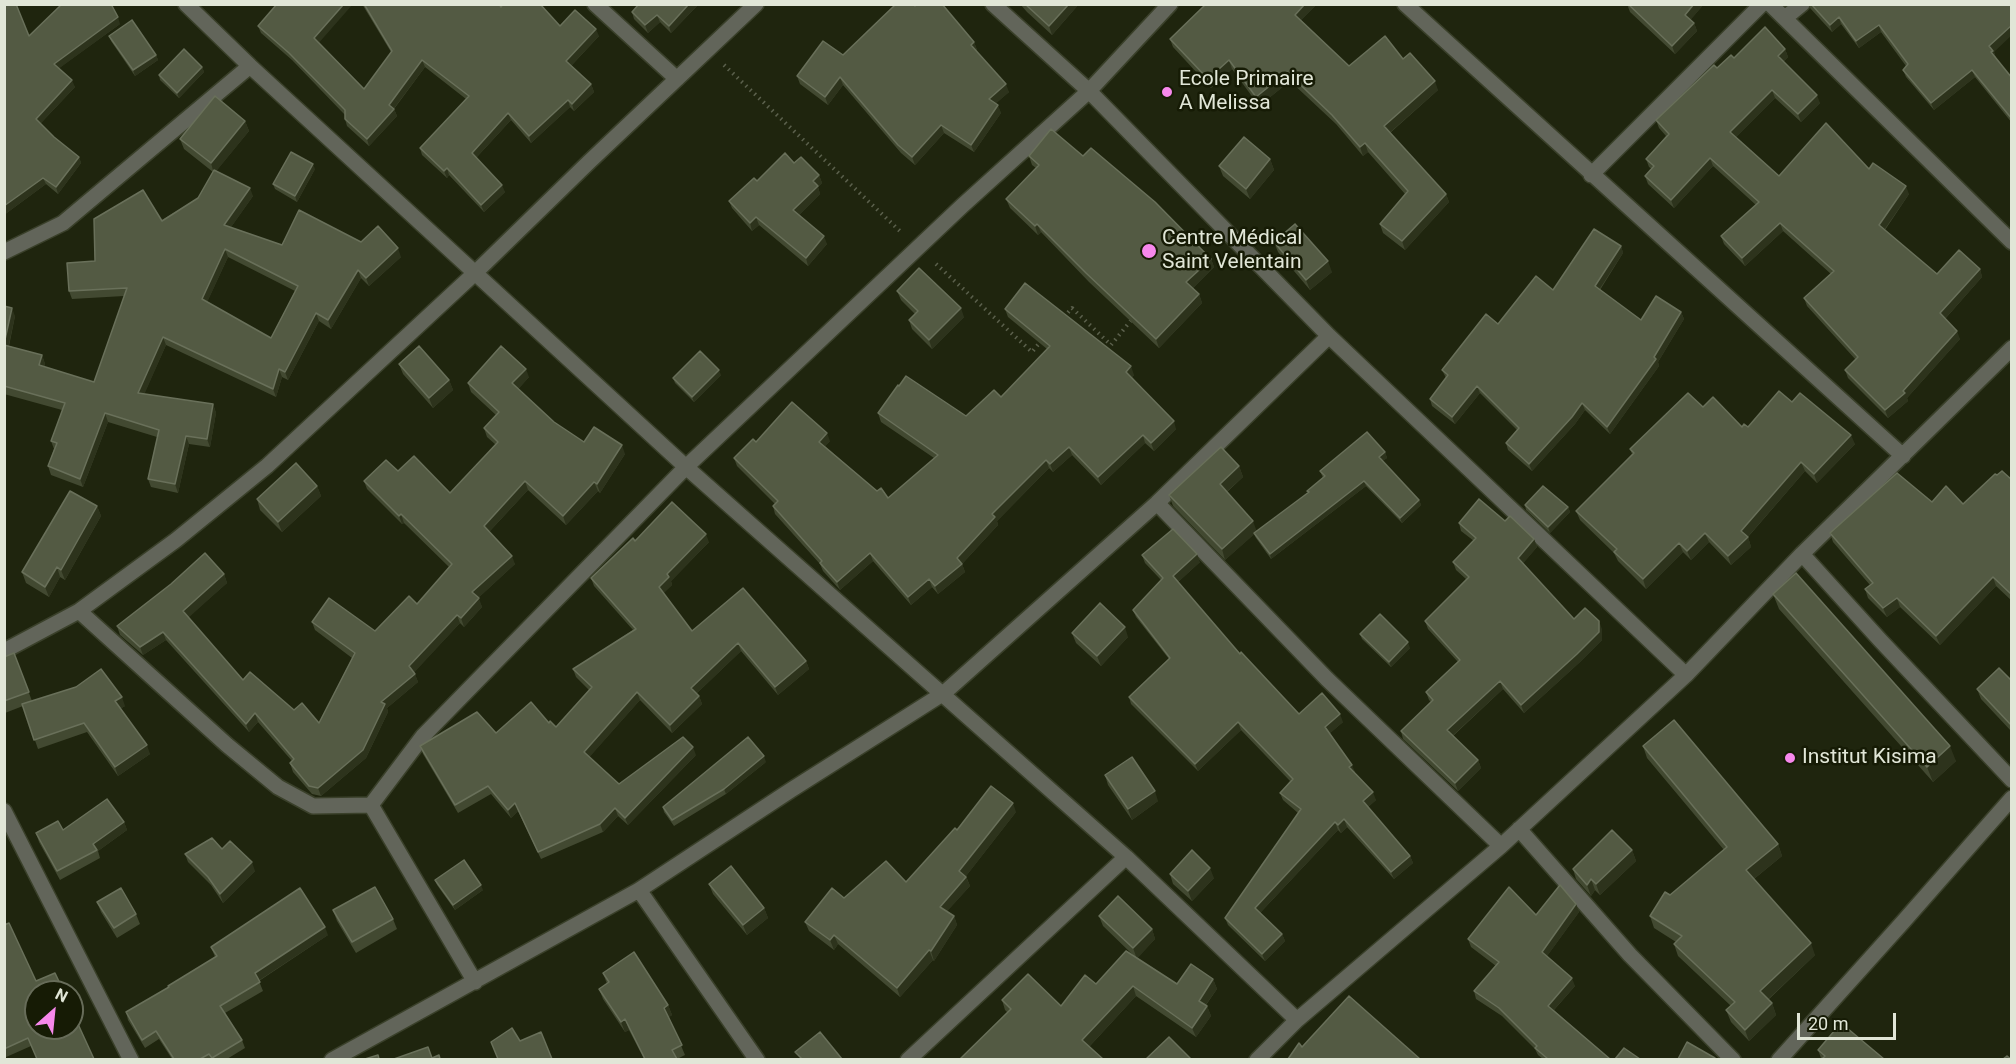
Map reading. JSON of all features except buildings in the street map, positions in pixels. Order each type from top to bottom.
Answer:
[{"type":"street","points":[[186,4],[250,66],[686,467],[944,693],[1126,857],[1296,1020]]},
{"type":"street","points":[[595,4],[677,80]]},
{"type":"street","points":[[4,651],[79,611],[176,540],[267,466],[475,273],[756,4]]},
{"type":"street","points":[[993,4],[1089,91],[1329,336],[1686,675]]},
{"type":"street","points":[[371,805],[423,736],[686,467],[918,248],[1089,91],[1170,4]]},
{"type":"street","points":[[1405,4],[1903,456]]},
{"type":"street","points":[[1591,175],[1762,4]]},
{"type":"street","points":[[1770,4],[2012,242]]},
{"type":"street","points":[[1785,18],[1802,4]]},
{"type":"street","points":[[4,252],[63,223],[250,66]]},
{"type":"street","points":[[332,1059],[639,890],[944,693],[1156,503],[1329,336]]},
{"type":"street","points":[[1257,1059],[1296,1020],[1501,846],[1686,675],[1802,554],[2012,348]]},
{"type":"street","points":[[1156,503],[1327,679],[1501,846]]},
{"type":"street","points":[[1802,554],[2012,780]]},
{"type":"street","points":[[79,611],[227,745],[278,787],[313,806],[371,805]]},
{"type":"street","points":[[1779,1059],[1904,922],[2012,798]]},
{"type":"street","points":[[371,805],[475,982]]},
{"type":"street","points":[[4,811],[130,1059]]},
{"type":"street","points":[[1519,829],[1630,955],[1733,1059]]},
{"type":"street","points":[[908,1059],[1126,857]]},
{"type":"street","points":[[639,890],[757,1059]]},
{"type":"path","points":[[708,50],[1032,352],[1048,334]]},
{"type":"path","points":[[1056,325],[1072,308],[1110,345],[1139,311]]},
{"type":"place","name":"Ecole Primaire A Melissa","points":[[1167,92]]},
{"type":"place","name":"Centre Médical Saint Velentain","points":[[1149,251]]},
{"type":"place","name":"Institut Kisima","points":[[1790,758]]}]
